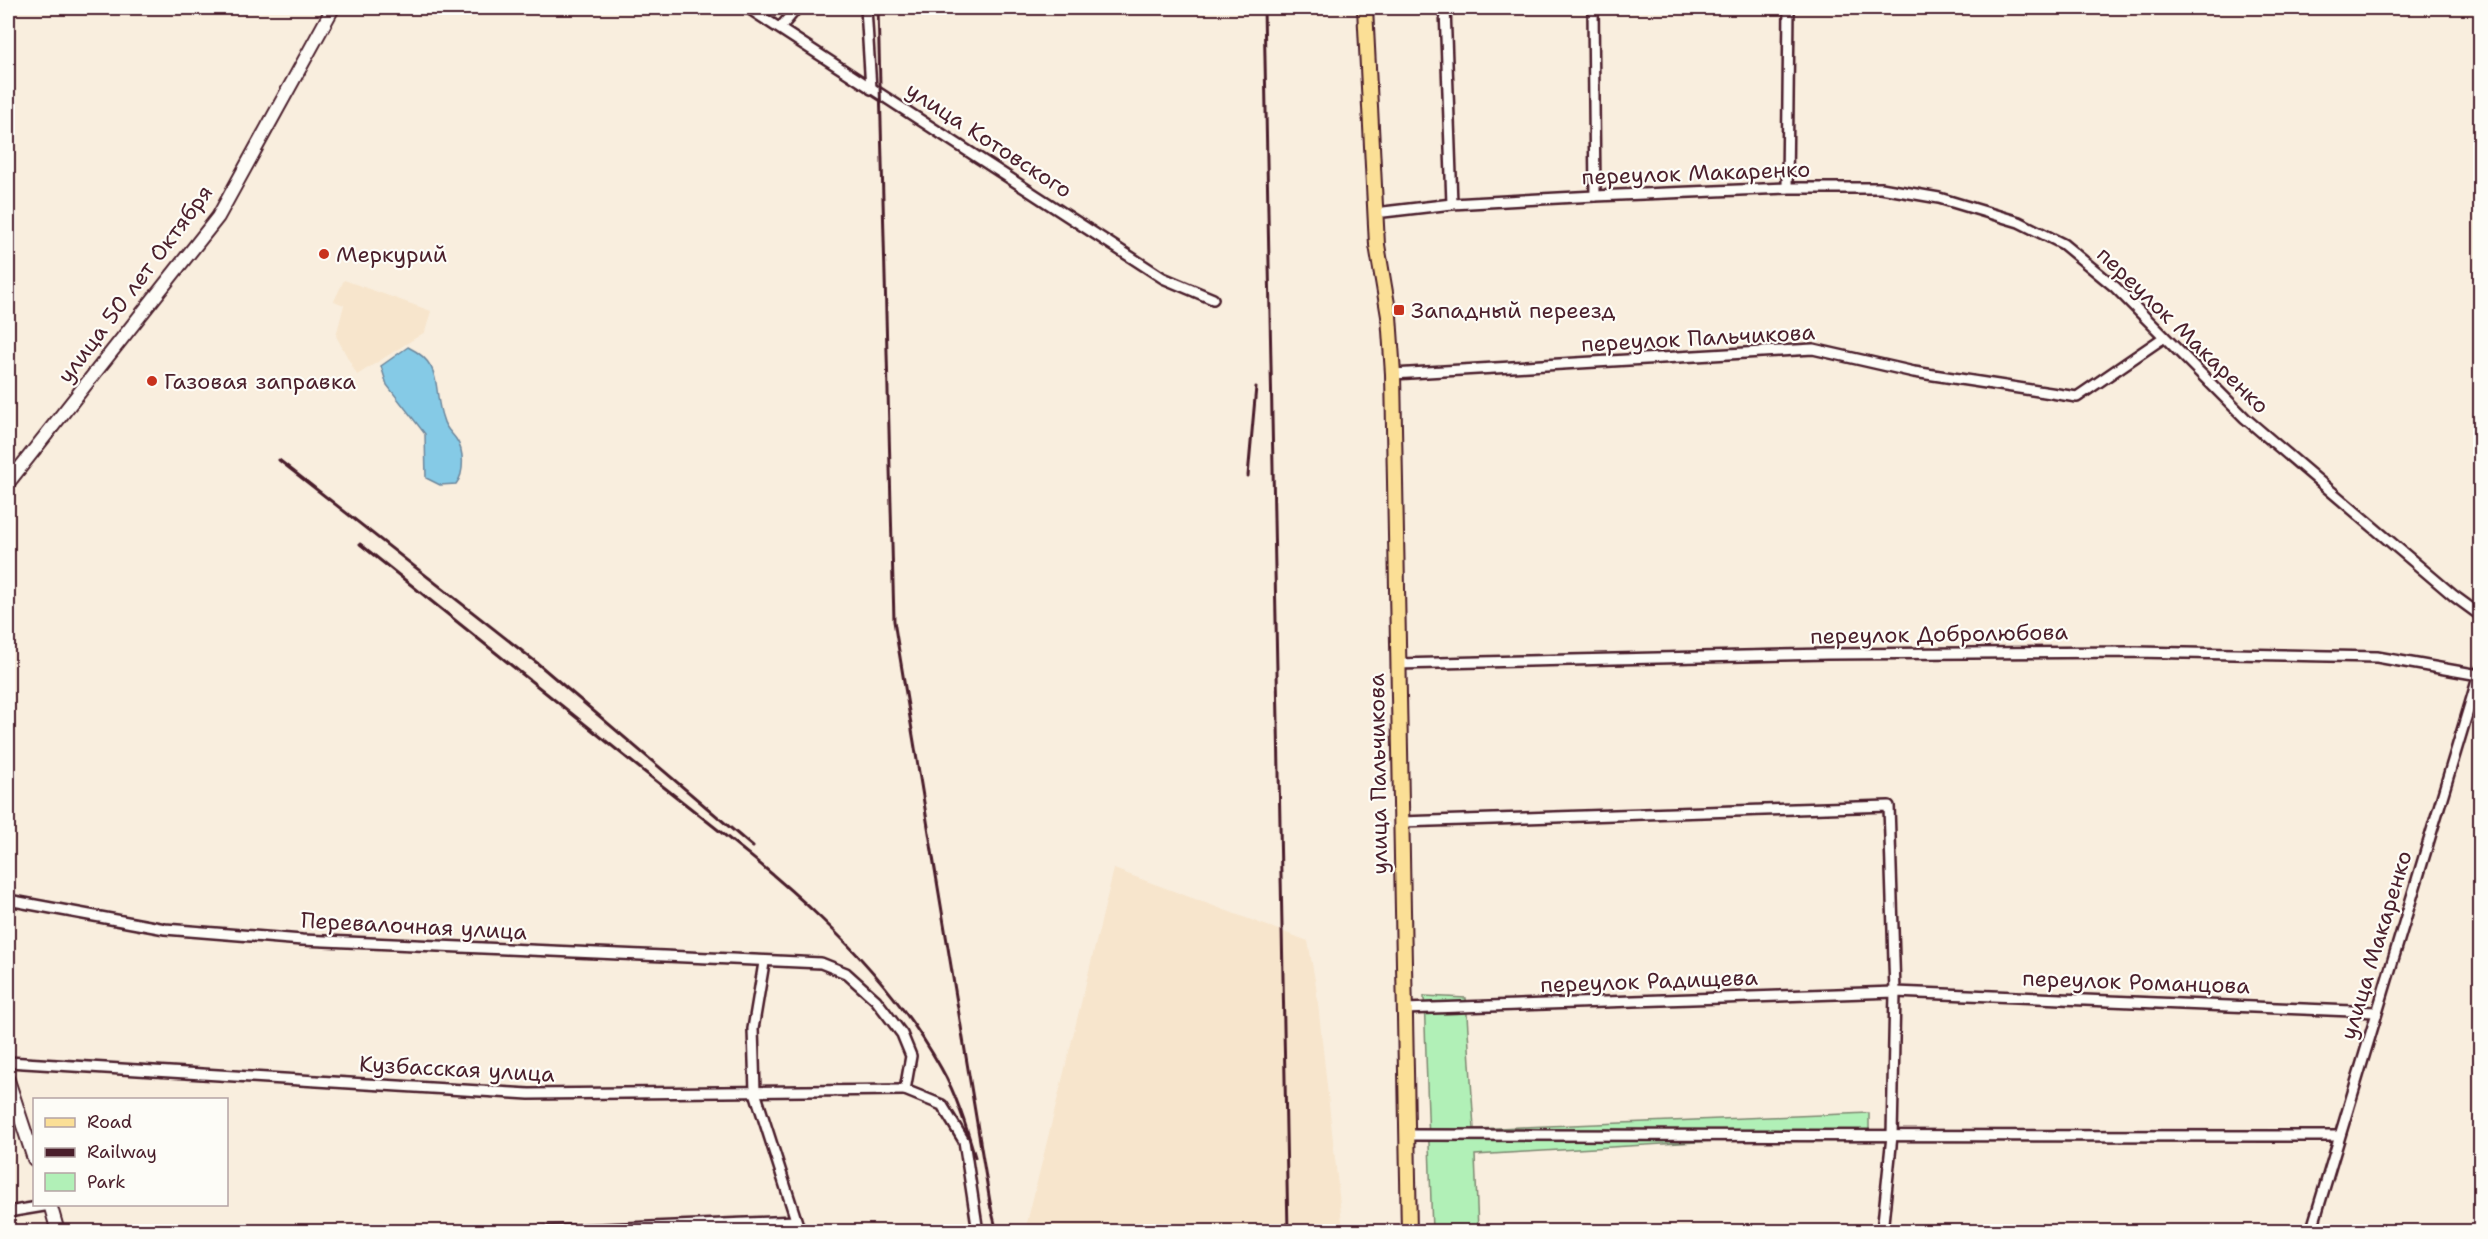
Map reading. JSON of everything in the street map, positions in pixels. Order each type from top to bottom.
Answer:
[{"type":"main road","name":"улица 50 лет Октября","points":[[8,483],[218,217],[333,8]]},
{"type":"main road","name":"улица Пальчикова","points":[[1365,8],[1375,213],[1379,261],[1389,316],[1393,374],[1409,1232]]},
{"type":"main road","points":[[8,1080],[33,1156]]},
{"type":"main road","points":[[50,1206],[58,1232]]},
{"type":"street","name":"улица Котовского","points":[[748,8],[781,27],[1162,278],[1213,299]]},
{"type":"street","points":[[781,27],[797,8]]},
{"type":"street","points":[[866,8],[871,88]]},
{"type":"street","points":[[1445,8],[1452,204]]},
{"type":"street","points":[[1593,8],[1594,196]]},
{"type":"street","points":[[1787,188],[1789,8]]},
{"type":"street","name":"переулок Макаренко","points":[[1375,213],[1452,204],[1594,196],[1787,188],[1881,188],[1939,198],[2019,222],[2063,244],[2115,287],[2163,338],[2245,418],[2445,588],[2481,615]]},
{"type":"street","name":"переулок Пальчикова","points":[[1393,374],[1813,349],[1914,372],[2077,397],[2163,338]]},
{"type":"street","name":"переулок Добролюбова","points":[[1397,664],[1827,654],[2136,652],[2377,657],[2480,673]]},
{"type":"street","name":"улица Макаренко","points":[[2311,1232],[2480,673]]},
{"type":"street","points":[[1400,822],[1889,806],[1895,992],[1892,1136],[1882,1232]]},
{"type":"street","name":"Перевалочная улица","points":[[8,900],[165,929],[302,940],[764,963],[820,963],[846,973],[876,1000],[902,1034],[911,1056],[905,1090]]},
{"type":"street","points":[[764,963],[753,1029],[755,1092],[800,1232]]},
{"type":"street","name":"переулок Романцова","points":[[1895,992],[2376,1012]]},
{"type":"street","name":"переулок Радищева","points":[[1404,1009],[1895,992]]},
{"type":"street","name":"Кузбасская улица","points":[[8,1062],[529,1095],[905,1090]]},
{"type":"street","points":[[905,1090],[942,1104],[964,1141],[978,1232]]},
{"type":"street","points":[[1407,1135],[2339,1136]]},
{"type":"street","points":[[8,1212],[44,1206]]},
{"type":"street","points":[[529,1232],[796,1221]]},
{"type":"shaded area","points":[[344,280],[431,311],[425,332],[357,375],[336,336],[344,305],[334,301]]},
{"type":"shaded area","points":[[1114,869],[1308,941],[1316,986],[1343,1231],[1025,1231]]},
{"type":"green space","points":[[1424,996],[1466,998],[1474,1129],[1869,1113],[1869,1132],[1475,1155],[1478,1231],[1432,1231]]},
{"type":"water","points":[[408,347],[428,362],[435,378],[444,422],[461,449],[462,468],[456,484],[440,485],[426,478],[425,434],[387,385],[381,366]]},
{"type":"railway","points":[[878,8],[894,621],[991,1208]]},
{"type":"railway","points":[[1264,8],[1288,1232]]},
{"type":"railway","points":[[1248,476],[1256,387]]},
{"type":"railway","points":[[279,460],[536,662],[753,847]]},
{"type":"railway","points":[[360,544],[760,864],[841,938],[878,978],[912,1022],[941,1068],[965,1123],[975,1157]]},
{"type":"railway","points":[[989,1200],[997,1232]]},
{"type":"place","name":"Меркурий","points":[[324,254]]},
{"type":"place","name":"Западный переезд","points":[[1399,310]]},
{"type":"place","name":"Газовая заправка","points":[[152,381]]}]
